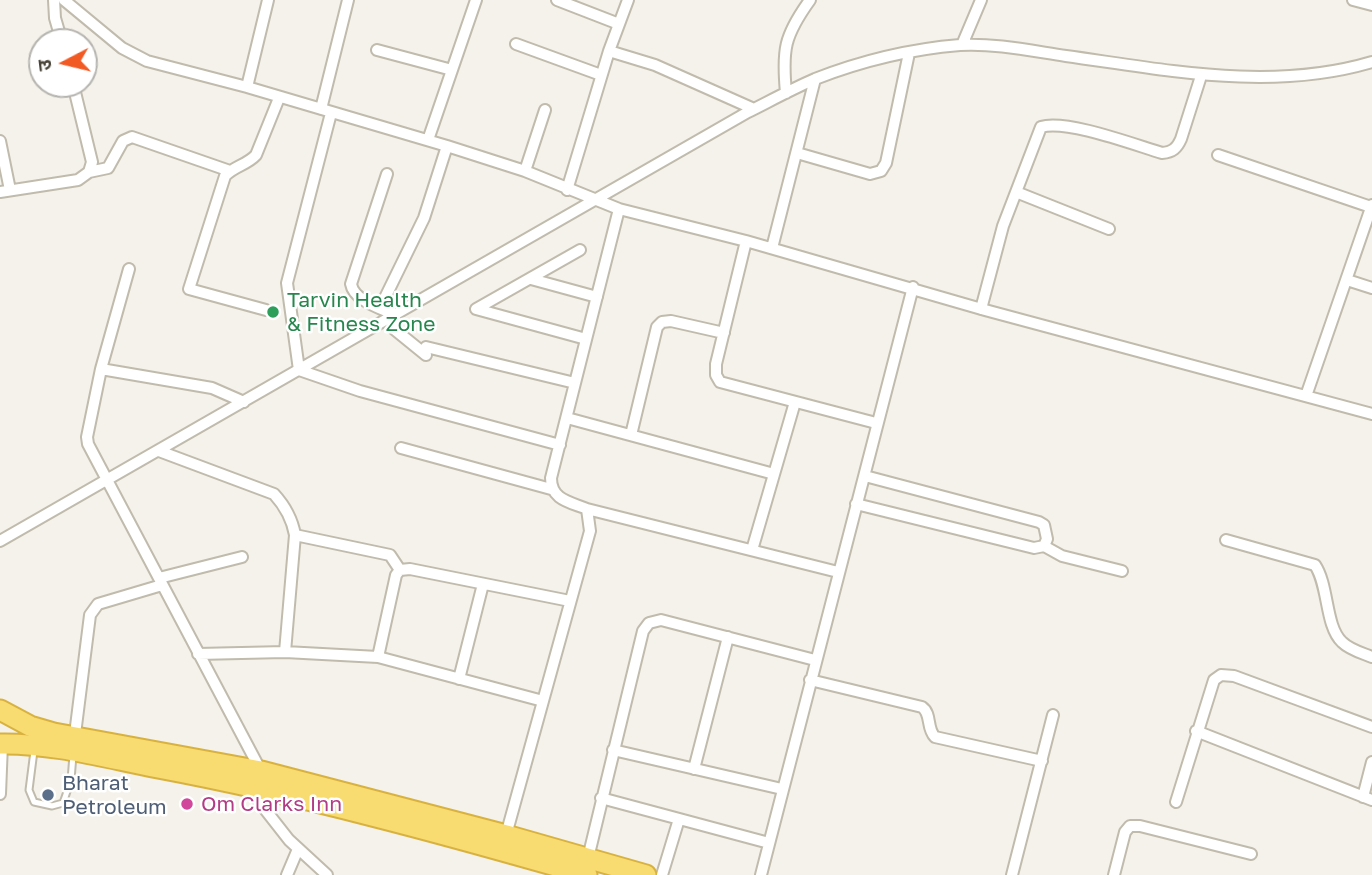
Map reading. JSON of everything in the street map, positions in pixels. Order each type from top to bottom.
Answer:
[{"type":"highway","points":[[0,710],[74,744],[501,850],[646,875]]},
{"type":"highway","points":[[1,744],[74,744],[261,771],[506,835],[588,867]]},
{"type":"street","points":[[54,0],[58,28]]},
{"type":"street","points":[[64,0],[122,48],[147,61],[428,140],[525,171],[619,209],[772,248],[981,309],[1372,414]]},
{"type":"street","points":[[247,87],[268,0]]},
{"type":"street","points":[[299,370],[287,283],[348,0]]},
{"type":"street","points":[[428,140],[476,0]]},
{"type":"street","points":[[557,0],[619,24]]},
{"type":"street","points":[[568,190],[601,75],[628,0]]},
{"type":"street","points":[[786,93],[783,60],[786,41],[810,0]]},
{"type":"street","points":[[962,45],[981,0]]},
{"type":"street","points":[[1353,0],[1372,5]]},
{"type":"street","points":[[516,44],[601,75]]},
{"type":"street","points":[[0,541],[754,109],[815,79],[885,56],[962,45],[1014,48],[1201,76],[1306,76],[1372,62]]},
{"type":"street","points":[[377,50],[452,70]]},
{"type":"street","points":[[609,51],[655,65],[754,109]]},
{"type":"street","points":[[797,153],[870,174],[881,171],[886,163],[909,53]]},
{"type":"street","points":[[981,309],[1003,226],[1041,127],[1065,125],[1162,153],[1177,149],[1201,76]]},
{"type":"street","points":[[772,248],[815,79]]},
{"type":"street","points":[[76,98],[92,162],[89,172]]},
{"type":"street","points":[[266,310],[189,289],[225,176],[251,161],[256,155],[279,98]]},
{"type":"street","points":[[525,171],[545,110]]},
{"type":"street","points":[[0,141],[5,191],[78,180],[89,172],[108,168],[123,141],[132,137],[230,171]]},
{"type":"street","points":[[380,308],[424,218],[447,146]]},
{"type":"street","points":[[1218,155],[1372,206],[1367,236],[1306,396]]},
{"type":"street","points":[[387,174],[351,284],[357,296],[395,315]]},
{"type":"street","points":[[1016,192],[1109,229]]},
{"type":"street","points":[[619,209],[551,478],[551,489],[556,496],[587,509],[838,572]]},
{"type":"street","points":[[746,241],[716,364],[716,375],[720,382],[876,423]]},
{"type":"street","points":[[580,250],[476,310],[586,339]]},
{"type":"street","points":[[129,269],[101,369],[87,437],[91,452],[261,771]]},
{"type":"street","points":[[531,279],[597,298]]},
{"type":"street","points":[[1348,280],[1372,288]]},
{"type":"street","points":[[761,875],[913,287]]},
{"type":"street","points":[[395,315],[394,329],[426,351],[575,383]]},
{"type":"street","points":[[631,435],[657,327],[662,321],[724,333]]},
{"type":"street","points":[[101,369],[212,388],[244,402]]},
{"type":"street","points":[[299,370],[360,391],[560,445]]},
{"type":"street","points":[[752,550],[795,402]]},
{"type":"street","points":[[567,418],[774,474]]},
{"type":"street","points":[[401,448],[551,489]]},
{"type":"street","points":[[159,451],[274,494],[284,505],[293,522],[295,535],[285,652]]},
{"type":"street","points":[[865,476],[1038,522],[1047,530],[1044,546]]},
{"type":"street","points":[[856,505],[1034,548],[1044,546],[1062,556],[1122,571]]},
{"type":"street","points":[[506,835],[590,531],[587,509]]},
{"type":"street","points":[[295,535],[380,552],[394,558],[400,570]]},
{"type":"street","points":[[1226,540],[1315,565],[1321,575],[1336,633],[1342,642],[1372,657]]},
{"type":"street","points":[[74,744],[93,608],[161,582],[242,557]]},
{"type":"street","points":[[378,657],[396,575],[400,570],[410,569],[570,601]]},
{"type":"street","points":[[459,679],[483,584]]},
{"type":"street","points":[[588,867],[613,750],[643,631],[649,623],[661,620],[816,660]]},
{"type":"street","points":[[694,769],[728,637]]},
{"type":"street","points":[[198,654],[285,652],[378,657],[543,701]]},
{"type":"street","points":[[1176,802],[1214,680],[1221,675],[1228,675],[1372,727]]},
{"type":"street","points":[[810,680],[922,707],[927,711],[931,733],[935,737],[1042,761]]},
{"type":"street","points":[[1012,875],[1053,715]]},
{"type":"street","points":[[1196,731],[1368,799],[1372,762]]},
{"type":"street","points":[[0,794],[1,744]]},
{"type":"street","points":[[613,750],[782,789]]},
{"type":"street","points":[[246,785],[298,849],[327,875]]},
{"type":"street","points":[[601,799],[769,843]]},
{"type":"street","points":[[662,875],[679,819]]},
{"type":"street","points":[[1114,875],[1125,832],[1130,826],[1140,826],[1251,854]]},
{"type":"street","points":[[287,875],[298,849]]},
{"type":"lane","points":[[35,746],[29,790],[34,802],[41,805],[60,805],[71,780],[74,744]]},
{"type":"place","name":"Tarvin Health & Fitness Zone","points":[[273,312]]},
{"type":"place","name":"Bharat Petroleum","points":[[48,795]]},
{"type":"place","name":"Om Clarks Inn","points":[[187,804]]}]
